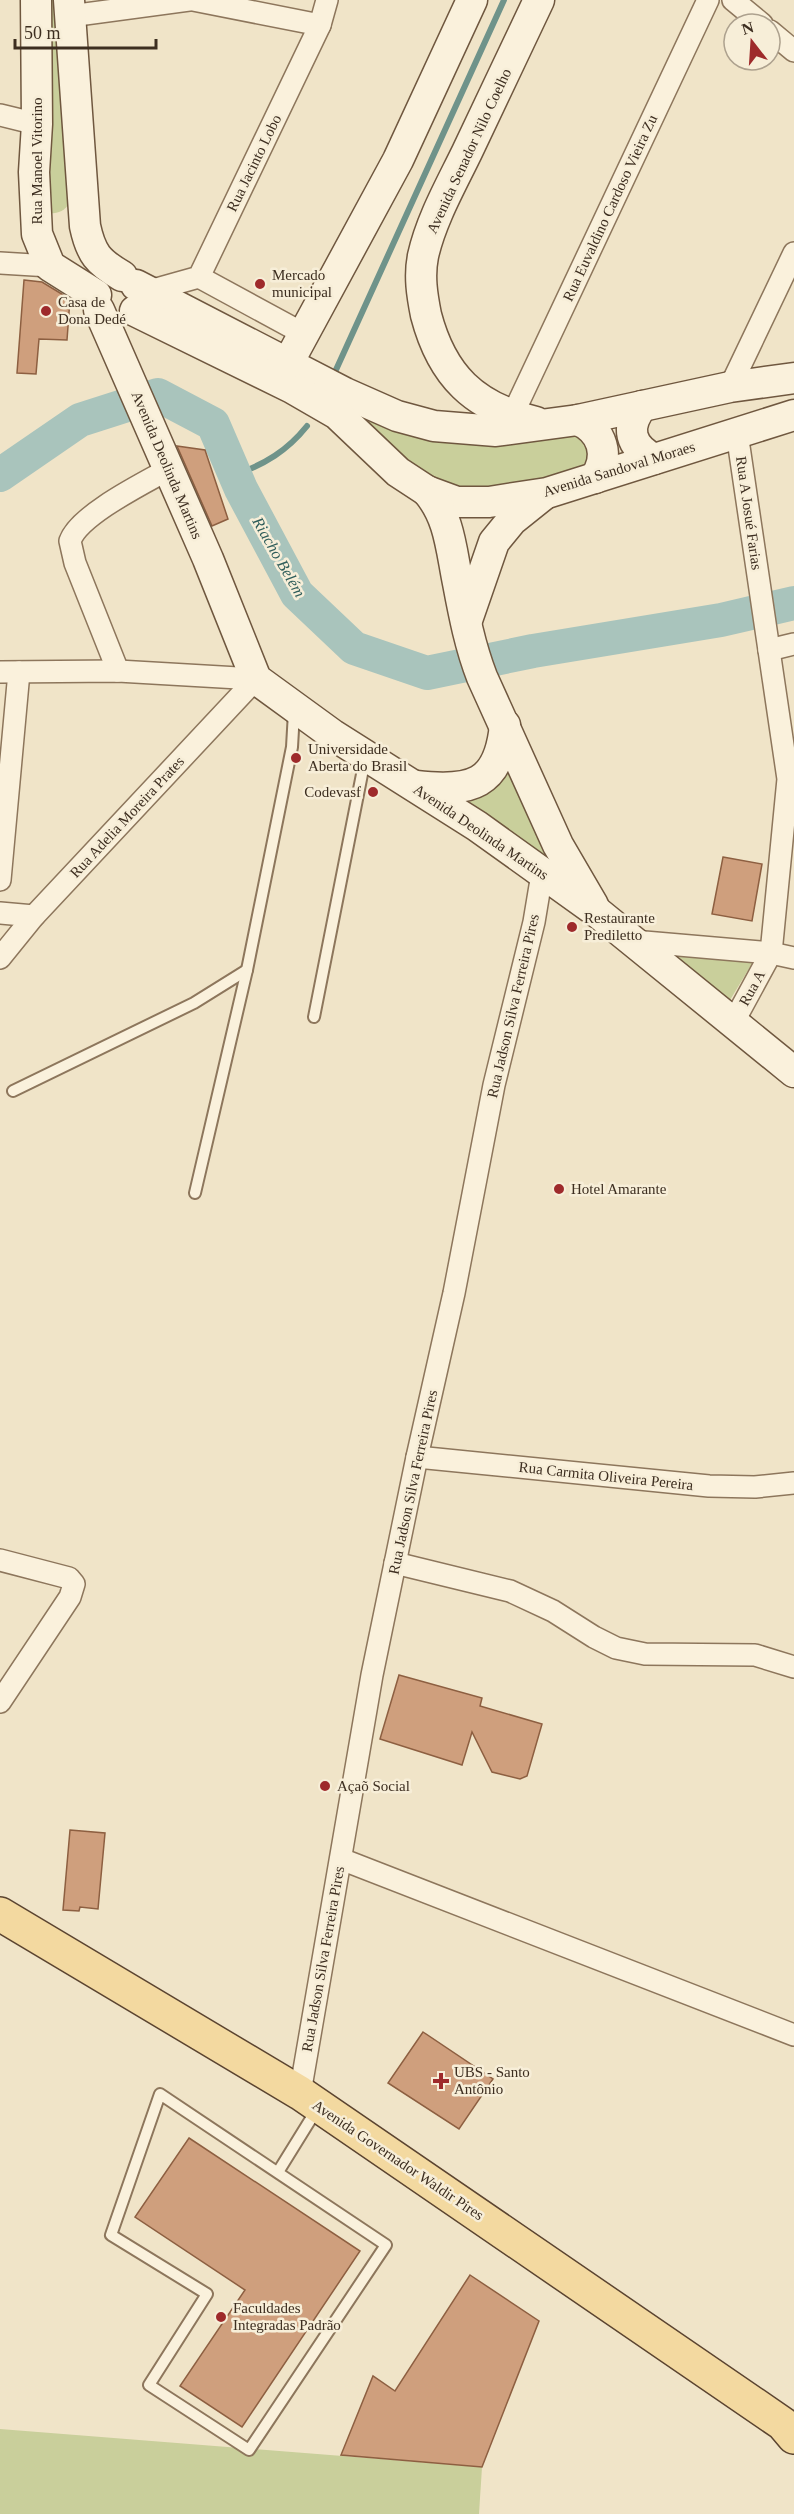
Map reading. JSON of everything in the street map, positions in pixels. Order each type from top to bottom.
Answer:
[{"type":"main road","name":"Rua Manoel Vitorino","points":[[36,0],[37,124],[34,172],[37,234],[50,266]]},
{"type":"main road","points":[[288,369],[304,334],[398,160],[472,0]]},
{"type":"main road","name":"Avenida Senador Nilo Coelho","points":[[539,0],[451,185],[426,244],[421,291],[434,344],[442,359],[467,389],[512,416],[545,424]]},
{"type":"main road","points":[[69,8],[87,239],[96,258],[134,296]]},
{"type":"main road","points":[[37,234],[46,240],[59,241],[75,235],[85,226]]},
{"type":"main road","points":[[50,266],[97,302],[114,319],[134,296]]},
{"type":"main road","points":[[97,302],[103,281],[115,275],[134,296]]},
{"type":"main road","name":"Avenida Deolinda Martins","points":[[125,366],[134,296]]},
{"type":"main road","name":"Avenida Sandoval Moraes","points":[[134,296],[288,369],[341,403],[398,472],[427,491],[457,502],[473,503],[547,493],[794,415]]},
{"type":"main road","name":"Avenida Sandoval Moraes","points":[[134,296],[288,369]]},
{"type":"main road","name":"Avenida Deolinda Martins","points":[[97,302],[256,679],[365,756],[477,826],[597,912],[794,1072]]},
{"type":"main road","name":"Avenida Sandoval Moraes","points":[[341,403],[434,426],[496,431],[578,420],[730,387],[794,378]]},
{"type":"main road","points":[[642,406],[634,416],[632,428],[635,444],[639,451],[654,459]]},
{"type":"main road","points":[[578,420],[587,424],[603,445],[603,460],[595,478]]},
{"type":"main road","points":[[427,491],[438,504],[448,525],[473,650],[558,844],[597,912]]},
{"type":"main road","points":[[473,650],[494,542],[512,520],[547,493]]},
{"type":"main road","points":[[413,786],[455,789],[473,784],[490,773],[499,760],[505,725]]},
{"type":"main road","name":"Avenida Governador Waldir Pires","points":[[0,1914],[309,2099],[790,2429]]},
{"type":"street","points":[[69,8],[191,0],[320,25]]},
{"type":"street","name":"Rua Jacinto Lobo","points":[[199,277],[320,25],[327,0]]},
{"type":"street","name":"Rua Euvaldino Cardoso Vieira Zu","points":[[512,416],[708,0]]},
{"type":"street","points":[[733,0],[748,12]]},
{"type":"street","points":[[782,41],[794,51]]},
{"type":"street","points":[[0,115],[37,124]]},
{"type":"street","points":[[730,387],[794,253]]},
{"type":"street","points":[[0,263],[50,266]]},
{"type":"street","points":[[134,296],[199,277],[304,334]]},
{"type":"street","points":[[271,318],[274,341],[288,369]]},
{"type":"street","name":"Rua A Josué Farias","points":[[737,433],[767,640]]},
{"type":"street","points":[[118,670],[75,563],[70,541],[82,523],[124,494],[169,469]]},
{"type":"street","points":[[771,953],[791,780],[767,640],[794,644]]},
{"type":"street","points":[[0,880],[9,672],[118,670],[256,679]]},
{"type":"street","name":"Rua Adelia Moreira Prates","points":[[3,945],[34,916],[256,679]]},
{"type":"street","name":"Rua Jadson Silva Ferreira Pires","points":[[309,2099],[341,1858],[372,1675],[454,1293],[494,1085],[534,922],[542,874]]},
{"type":"street","points":[[0,913],[34,916]]},
{"type":"street","points":[[633,941],[771,953],[794,958]]},
{"type":"street","name":"Rua A","points":[[733,1023],[771,953]]},
{"type":"street","name":"Rua Carmita Oliveira Pereira","points":[[417,1457],[709,1486],[755,1487],[794,1483]]},
{"type":"street","points":[[0,1560],[69,1578],[74,1584],[70,1597],[0,1702]]},
{"type":"street","points":[[395,1563],[510,1591],[553,1611],[616,1648],[645,1654],[755,1655],[794,1667]]},
{"type":"street","points":[[341,1858],[794,2035]]},
{"type":"lane","points":[[195,1193],[247,970],[292,747],[294,708]]},
{"type":"lane","points":[[314,1017],[365,756]]},
{"type":"lane","points":[[13,1091],[194,1003],[247,970]]},
{"type":"lane","points":[[160,2094],[278,2172],[386,2245],[249,2450],[149,2385],[207,2294],[111,2235],[160,2094]]},
{"type":"lane","points":[[278,2172],[309,2099]]},
{"type":"green space","points":[[40,0],[61,0],[70,202],[62,211],[52,213],[44,213]]},
{"type":"green space","points":[[272,361],[348,399],[577,431],[589,448],[589,458],[577,472],[498,489],[431,486]]},
{"type":"green space","points":[[506,763],[566,875],[460,796]]},
{"type":"green space","points":[[653,947],[753,962],[727,1005]]},
{"type":"green space","points":[[0,2429],[482,2467],[479,2514],[0,2514]]},
{"type":"building","name":"Casa de Dona Dedé","points":[[24,280],[42,282],[70,299],[67,340],[39,339],[36,374],[17,373]]},
{"type":"building","points":[[177,446],[205,450],[228,519],[212,526]]},
{"type":"building","points":[[723,857],[762,864],[752,921],[712,914]]},
{"type":"building","points":[[399,1675],[482,1698],[480,1706],[542,1724],[527,1776],[520,1779],[492,1772],[472,1732],[462,1765],[380,1739]]},
{"type":"building","points":[[70,1830],[105,1833],[98,1909],[80,1907],[79,1911],[63,1910]]},
{"type":"building","name":"UBS - Santo Antônio","points":[[423,2032],[493,2079],[459,2129],[388,2083]]},
{"type":"building","points":[[189,2138],[360,2251],[242,2427],[180,2386],[245,2290],[135,2217]]},
{"type":"building","points":[[470,2275],[539,2321],[482,2467],[341,2455],[373,2376],[395,2391]]},
{"type":"waterway","points":[[335,372],[504,0]]},
{"type":"waterway","name":"Riacho Belém","points":[[0,475],[80,420],[158,395],[213,424],[241,489],[297,594],[354,648],[427,673],[533,651],[721,620],[794,603]]},
{"type":"waterway","points":[[235,475],[275,456],[292,443],[307,426]]},
{"type":"place","name":"Mercado municipal","points":[[260,284]]},
{"type":"place","name":"Casa de Dona Dedé","points":[[46,311]]},
{"type":"place","name":"Universidade Aberta do Brasil","points":[[296,758]]},
{"type":"place","name":"Codevasf","points":[[373,792]]},
{"type":"place","name":"Restaurante Prediletto","points":[[572,927]]},
{"type":"place","name":"Hotel Amarante","points":[[559,1189]]},
{"type":"place","name":"Açaõ Social","points":[[325,1786]]},
{"type":"place","name":"UBS - Santo Antônio","points":[[441,2081]]},
{"type":"place","name":"Faculdades Integradas Padrão","points":[[221,2317]]}]
